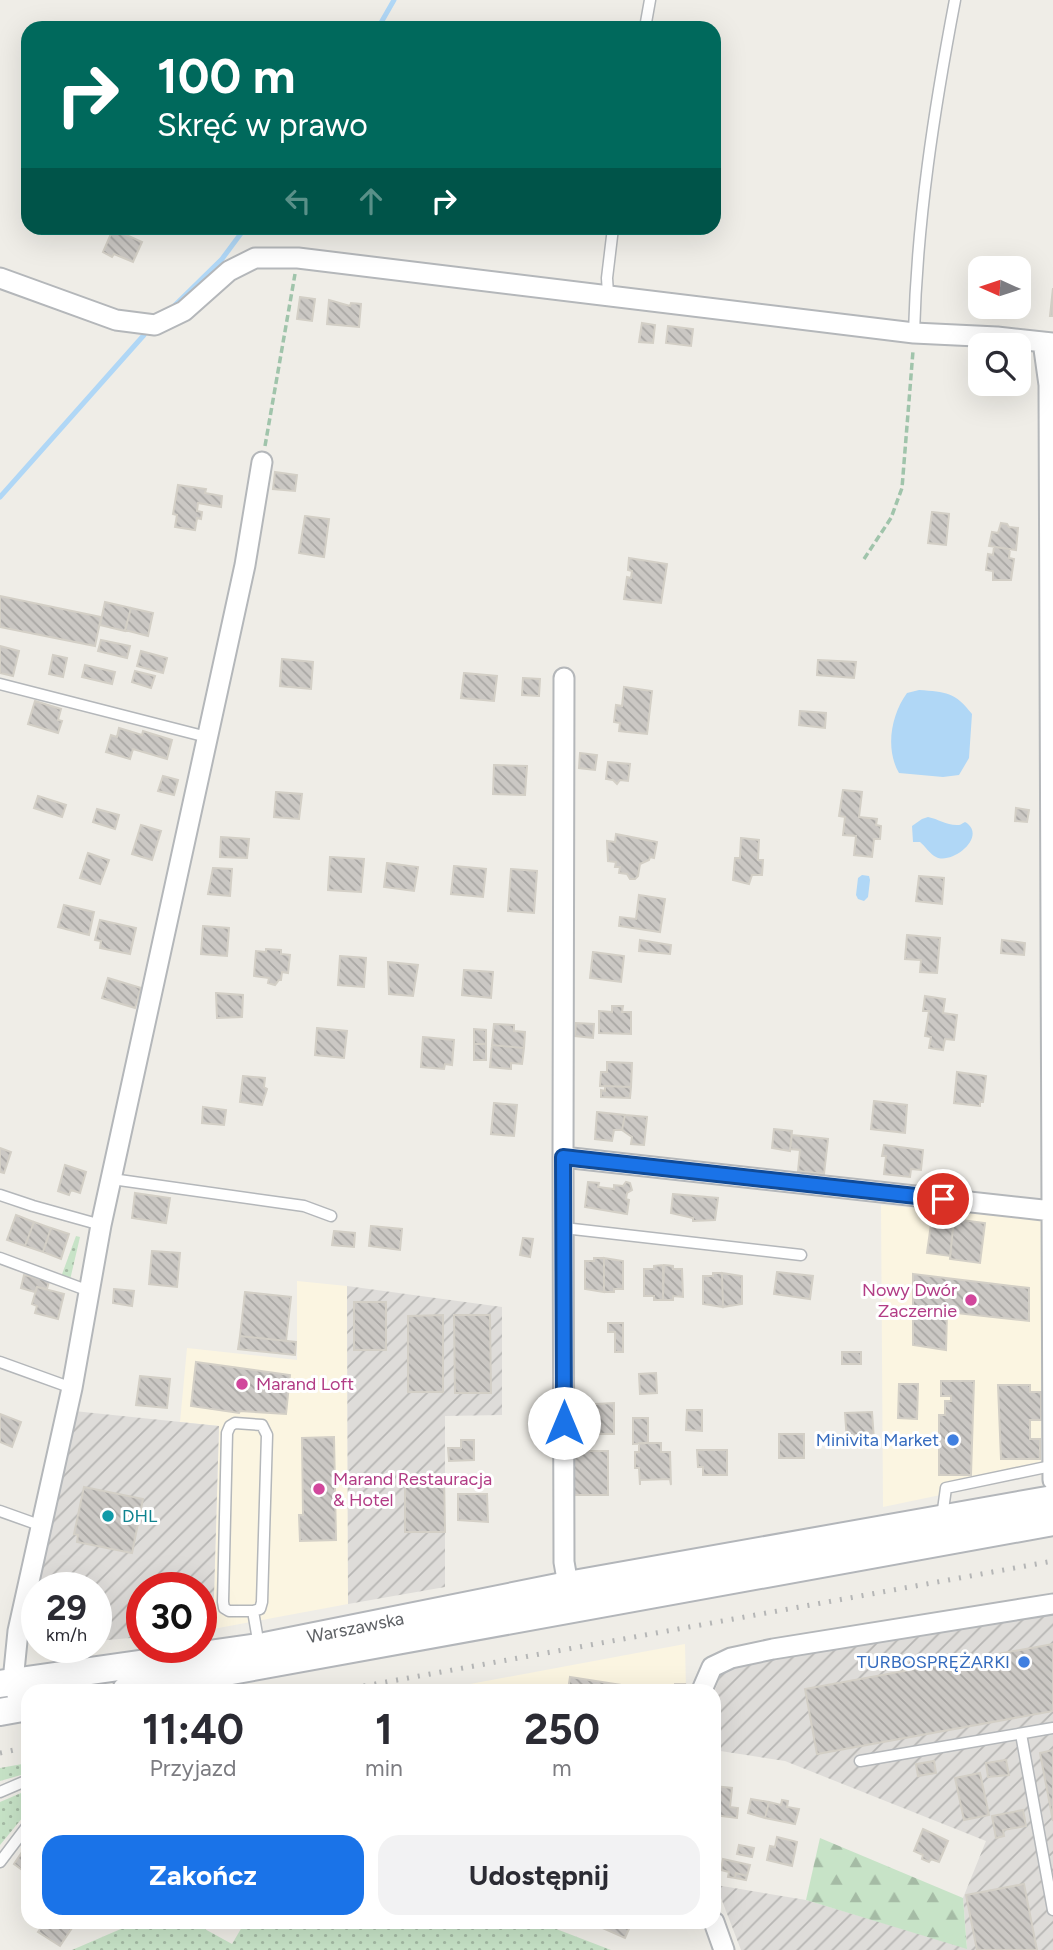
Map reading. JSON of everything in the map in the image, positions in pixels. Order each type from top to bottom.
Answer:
[{"type":"main road","name":"Warszawska","points":[[8,1683],[259,1647],[568,1585],[1053,1499]]},
{"type":"main road","name":"Warszawska","points":[[159,1684],[1053,1522]]},
{"type":"street","points":[[0,278],[117,320],[155,325],[184,311],[229,271],[255,258],[298,258],[914,333],[997,337],[1048,343],[1051,571],[1052,1465]]},
{"type":"street","points":[[15,1709],[8,1683],[18,1630],[43,1526],[102,1225],[245,565],[262,462]]},
{"type":"street","points":[[565,678],[564,1562],[568,1585]]},
{"type":"street","points":[[563,1157],[1052,1210]]},
{"type":"street","points":[[705,1684],[712,1667],[731,1658],[1053,1604]]},
{"type":"street","points":[[716,1929],[724,1950]]},
{"type":"lane","points":[[646,21],[650,0]]},
{"type":"lane","points":[[914,333],[916,272],[925,180],[955,0]]},
{"type":"lane","points":[[608,294],[607,278],[612,235]]},
{"type":"lane","points":[[0,684],[207,737]]},
{"type":"lane","points":[[112,1179],[304,1206],[331,1216]]},
{"type":"lane","points":[[0,1195],[102,1225]]},
{"type":"lane","points":[[564,1228],[801,1255]]},
{"type":"lane","points":[[0,1258],[89,1292]]},
{"type":"lane","points":[[0,1362],[72,1388]]},
{"type":"lane","points":[[235,1423],[262,1425],[267,1435],[262,1602],[260,1609],[253,1611],[226,1610],[223,1602],[227,1433],[235,1423]]},
{"type":"lane","points":[[942,1519],[946,1488],[1052,1465]]},
{"type":"lane","points":[[0,1511],[43,1526]]},
{"type":"lane","points":[[253,1611],[259,1647]]},
{"type":"lane","points":[[860,1762],[1053,1728]]},
{"type":"lane","points":[[1021,1734],[1053,1910]]},
{"type":"lane","points":[[0,1792],[21,1783]]},
{"type":"lane","points":[[0,1862],[21,1834]]},
{"type":"path","points":[[262,462],[298,258]]},
{"type":"path","points":[[864,559],[891,518],[902,488],[914,333]]},
{"type":"shaded area","points":[[881,1205],[1041,1219],[1041,1474],[883,1507]]},
{"type":"shaded area","points":[[297,1281],[347,1286],[348,1604],[217,1628],[217,1572],[215,1572],[219,1426],[180,1422],[187,1348],[297,1360]]},
{"type":"shaded area","points":[[347,1286],[502,1307],[502,1415],[445,1416],[445,1587],[348,1604]]},
{"type":"shaded area","points":[[74,1411],[219,1426],[215,1572],[126,1572],[126,1638],[112,1640],[112,1572],[40,1572]]},
{"type":"shaded area","points":[[1053,1594],[1053,1950],[741,1950],[721,1898],[721,1886],[806,1900],[967,1948],[963,1898],[986,1841],[785,1761],[721,1751],[721,1684],[717,1684],[731,1647]]},
{"type":"shaded area","points":[[685,1644],[686,1684],[470,1684]]},
{"type":"green space","points":[[76,1236],[80,1237],[70,1280],[61,1277]]},
{"type":"green space","points":[[21,1764],[21,1775],[0,1781],[0,1768]]},
{"type":"green space","points":[[21,1793],[21,1820],[0,1845],[0,1802]]},
{"type":"green space","points":[[820,1838],[963,1898],[967,1949],[806,1900]]},
{"type":"green space","points":[[121,1929],[205,1929],[232,1944],[241,1929],[556,1929],[611,1950],[72,1950]]},
{"type":"water","points":[[919,690],[949,694],[972,714],[969,758],[959,775],[943,777],[899,773],[891,743],[894,722],[907,693]]},
{"type":"water","points":[[928,817],[951,824],[967,823],[972,830],[969,843],[950,857],[934,856],[920,842],[913,842],[912,826]]},
{"type":"water","points":[[862,875],[869,876],[870,880],[868,897],[864,901],[856,895],[858,878]]},
{"type":"building","points":[[110,235],[126,235],[142,242],[133,262],[103,252]]},
{"type":"building","points":[[1053,288],[1053,316],[1050,316]]},
{"type":"building","points":[[300,297],[315,299],[312,321],[297,319]]},
{"type":"building","points":[[329,300],[350,306],[351,303],[361,304],[359,327],[327,324]]},
{"type":"building","points":[[642,323],[655,325],[653,343],[639,342]]},
{"type":"building","points":[[668,326],[693,329],[691,346],[666,343]]},
{"type":"building","points":[[275,472],[297,475],[295,491],[273,489]]},
{"type":"building","points":[[178,485],[206,489],[205,493],[222,496],[221,507],[198,503],[197,511],[202,512],[201,519],[197,518],[195,530],[175,527],[177,515],[173,514]]},
{"type":"building","points":[[932,512],[949,514],[946,545],[928,543]]},
{"type":"building","points":[[305,516],[329,519],[324,557],[299,553]]},
{"type":"building","points":[[1001,523],[1018,528],[1016,550],[989,546],[992,532],[998,533]]},
{"type":"building","points":[[994,547],[1010,549],[1009,558],[1014,559],[1011,580],[993,580],[993,571],[986,570],[988,554],[993,555]]},
{"type":"building","points":[[629,558],[667,564],[661,603],[624,599],[627,577],[631,578],[632,571],[628,570]]},
{"type":"building","points":[[0,596],[101,617],[95,646],[0,627]]},
{"type":"building","points":[[105,602],[131,608],[125,631],[100,625]]},
{"type":"building","points":[[131,608],[153,613],[148,636],[125,630]]},
{"type":"building","points":[[101,640],[130,646],[127,658],[98,651]]},
{"type":"building","points":[[0,646],[19,651],[13,676],[0,673]]},
{"type":"building","points":[[141,651],[167,658],[163,673],[137,666]]},
{"type":"building","points":[[53,655],[67,658],[63,677],[49,674]]},
{"type":"building","points":[[282,659],[313,662],[311,689],[280,686]]},
{"type":"building","points":[[818,660],[856,662],[854,678],[817,675]]},
{"type":"building","points":[[85,665],[115,672],[112,684],[82,677]]},
{"type":"building","points":[[135,671],[155,676],[151,688],[132,682]]},
{"type":"building","points":[[464,673],[497,676],[494,701],[461,698]]},
{"type":"building","points":[[523,678],[540,679],[539,696],[522,695]]},
{"type":"building","points":[[624,687],[652,691],[647,734],[619,731],[620,723],[614,722],[616,705],[622,706]]},
{"type":"building","points":[[35,701],[61,709],[58,720],[62,721],[58,733],[28,724]]},
{"type":"building","points":[[800,711],[826,713],[825,728],[799,725]]},
{"type":"building","points":[[119,728],[142,735],[143,731],[172,740],[167,759],[133,749],[130,759],[106,752],[111,735],[117,737]]},
{"type":"building","points":[[580,753],[597,755],[595,770],[579,768]]},
{"type":"building","points":[[608,762],[630,764],[628,781],[620,780],[617,784],[606,779]]},
{"type":"building","points":[[494,765],[527,766],[525,795],[493,794]]},
{"type":"building","points":[[163,776],[178,780],[174,795],[158,791]]},
{"type":"building","points":[[843,790],[862,792],[859,817],[877,819],[876,825],[881,826],[880,839],[874,839],[872,857],[854,855],[856,836],[843,835],[845,817],[839,816]]},
{"type":"building","points":[[276,792],[302,794],[299,819],[274,817]]},
{"type":"building","points":[[38,796],[66,805],[62,817],[34,808]]},
{"type":"building","points":[[1016,808],[1029,810],[1027,822],[1015,821]]},
{"type":"building","points":[[97,809],[119,815],[115,829],[93,822]]},
{"type":"building","points":[[141,825],[161,831],[152,860],[132,854]]},
{"type":"building","points":[[616,834],[657,842],[654,858],[650,857],[640,864],[635,879],[619,873],[620,867],[615,867],[616,862],[608,861],[607,841],[615,842]]},
{"type":"building","points":[[221,837],[249,839],[247,858],[220,857]]},
{"type":"building","points":[[741,838],[759,840],[758,860],[763,860],[762,875],[752,875],[749,884],[733,880],[735,858],[740,858]]},
{"type":"building","points":[[88,853],[109,860],[100,884],[80,878]]},
{"type":"building","points":[[330,857],[364,859],[361,892],[328,890]]},
{"type":"building","points":[[387,863],[418,867],[414,891],[384,887]]},
{"type":"building","points":[[454,866],[486,869],[483,897],[451,894]]},
{"type":"building","points":[[213,868],[232,869],[230,896],[208,894]]},
{"type":"building","points":[[511,869],[537,871],[534,913],[508,911]]},
{"type":"building","points":[[919,876],[944,878],[942,904],[916,901]]},
{"type":"building","points":[[639,895],[665,899],[660,932],[619,926],[620,917],[636,919]]},
{"type":"building","points":[[64,905],[94,912],[89,935],[58,927]]},
{"type":"building","points":[[100,920],[136,928],[130,954],[100,948],[101,941],[95,940]]},
{"type":"building","points":[[203,926],[229,928],[227,956],[201,954]]},
{"type":"building","points":[[907,935],[940,938],[937,973],[920,972],[921,960],[905,959]]},
{"type":"building","points":[[640,940],[671,945],[670,954],[639,951]]},
{"type":"building","points":[[1002,940],[1025,943],[1024,955],[1001,953]]},
{"type":"building","points":[[266,949],[281,950],[281,954],[290,955],[288,973],[282,972],[281,980],[275,985],[268,983],[269,978],[254,976],[256,951],[266,952]]},
{"type":"building","points":[[593,952],[624,956],[621,982],[590,978]]},
{"type":"building","points":[[340,956],[366,958],[364,987],[338,985]]},
{"type":"building","points":[[388,962],[418,965],[413,996],[389,994]]},
{"type":"building","points":[[464,970],[493,972],[491,998],[462,995]]},
{"type":"building","points":[[108,978],[141,988],[135,1008],[102,998]]},
{"type":"building","points":[[216,993],[243,995],[242,1017],[217,1018]]},
{"type":"building","points":[[925,996],[945,999],[943,1013],[957,1015],[954,1040],[945,1039],[943,1050],[929,1048],[931,1037],[925,1036],[929,1011],[923,1011]]},
{"type":"building","points":[[612,1006],[623,1006],[622,1012],[631,1012],[631,1034],[599,1033],[599,1011],[612,1012]]},
{"type":"building","points":[[576,1023],[594,1024],[593,1038],[575,1036]]},
{"type":"building","points":[[494,1024],[514,1025],[514,1031],[525,1032],[524,1048],[492,1045]]},
{"type":"building","points":[[317,1028],[347,1031],[344,1058],[315,1055]]},
{"type":"building","points":[[474,1029],[486,1030],[486,1044],[474,1044]]},
{"type":"building","points":[[423,1037],[454,1040],[452,1065],[445,1064],[444,1069],[421,1067]]},
{"type":"building","points":[[474,1044],[486,1044],[486,1060],[474,1060]]},
{"type":"building","points":[[492,1045],[524,1048],[522,1064],[511,1063],[511,1069],[490,1067]]},
{"type":"building","points":[[607,1062],[632,1063],[631,1087],[600,1086],[601,1072],[607,1072]]},
{"type":"building","points":[[957,1072],[986,1076],[983,1102],[980,1102],[980,1106],[954,1103]]},
{"type":"building","points":[[243,1076],[265,1078],[264,1087],[267,1089],[262,1105],[240,1102]]},
{"type":"building","points":[[605,1086],[631,1087],[630,1098],[601,1097],[601,1090],[605,1091]]},
{"type":"building","points":[[874,1101],[907,1105],[905,1133],[871,1129]]},
{"type":"building","points":[[494,1103],[517,1105],[514,1136],[491,1134]]},
{"type":"building","points":[[203,1107],[226,1110],[224,1125],[202,1123]]},
{"type":"building","points":[[597,1112],[625,1115],[622,1130],[614,1130],[612,1141],[595,1139]]},
{"type":"building","points":[[625,1115],[647,1117],[644,1145],[631,1144],[632,1137],[622,1130]]},
{"type":"building","points":[[774,1129],[792,1131],[790,1151],[772,1148]]},
{"type":"building","points":[[792,1135],[828,1139],[824,1174],[798,1171],[800,1150],[790,1149]]},
{"type":"building","points":[[884,1145],[923,1150],[921,1170],[911,1169],[910,1177],[884,1174]]},
{"type":"building","points":[[0,1148],[11,1152],[4,1173],[0,1172]]},
{"type":"building","points":[[65,1165],[86,1172],[80,1193],[71,1190],[69,1195],[58,1191]]},
{"type":"building","points":[[588,1182],[599,1183],[598,1187],[614,1189],[614,1185],[623,1186],[626,1182],[630,1183],[632,1190],[627,1193],[627,1214],[585,1207]]},
{"type":"building","points":[[135,1193],[170,1198],[166,1223],[132,1218]]},
{"type":"building","points":[[673,1194],[718,1198],[715,1220],[693,1221],[693,1218],[671,1213]]},
{"type":"building","points":[[16,1215],[34,1222],[25,1246],[7,1240]]},
{"type":"building","points":[[932,1217],[954,1219],[950,1256],[927,1253]]},
{"type":"building","points":[[954,1219],[985,1223],[980,1263],[950,1259]]},
{"type":"building","points":[[34,1222],[51,1228],[43,1252],[25,1246]]},
{"type":"building","points":[[371,1226],[402,1229],[400,1250],[369,1246]]},
{"type":"building","points":[[51,1228],[69,1234],[61,1259],[43,1252]]},
{"type":"building","points":[[334,1231],[355,1233],[354,1247],[332,1245]]},
{"type":"building","points":[[523,1238],[533,1239],[530,1257],[520,1255]]},
{"type":"building","points":[[152,1251],[180,1253],[177,1287],[149,1284]]},
{"type":"building","points":[[594,1258],[604,1258],[604,1292],[585,1289],[585,1261],[594,1261]]},
{"type":"building","points":[[604,1258],[623,1261],[623,1289],[604,1292]]},
{"type":"building","points":[[663,1265],[663,1300],[644,1296],[644,1269]]},
{"type":"building","points":[[664,1265],[682,1269],[683,1297],[673,1296],[673,1300],[663,1300]]},
{"type":"building","points":[[777,1272],[813,1276],[810,1299],[774,1294]]},
{"type":"building","points":[[713,1273],[722,1273],[723,1307],[703,1304],[703,1276],[713,1276]]},
{"type":"building","points":[[722,1273],[742,1276],[742,1304],[723,1307]]},
{"type":"building","name":"Nowy Dwór Zaczernie","points":[[913,1274],[1029,1288],[1029,1321],[947,1312],[946,1350],[913,1345]]},
{"type":"building","points":[[24,1275],[49,1281],[47,1289],[37,1287],[35,1292],[21,1288]]},
{"type":"building","points":[[37,1287],[64,1294],[58,1319],[35,1313],[37,1306],[32,1304]]},
{"type":"building","points":[[114,1289],[134,1291],[132,1306],[113,1303]]},
{"type":"building","points":[[245,1292],[291,1297],[286,1341],[240,1336]]},
{"type":"building","points":[[354,1302],[386,1302],[386,1350],[354,1350]]},
{"type":"building","points":[[443,1315],[443,1392],[408,1392],[408,1316]]},
{"type":"building","points":[[454,1315],[490,1315],[491,1393],[455,1393]]},
{"type":"building","points":[[608,1323],[623,1323],[623,1352],[615,1352],[615,1332],[608,1332]]},
{"type":"building","points":[[240,1336],[296,1342],[295,1355],[238,1349]]},
{"type":"building","points":[[842,1352],[861,1352],[861,1364],[842,1364]]},
{"type":"building","name":"Marand Loft","points":[[196,1362],[290,1375],[286,1414],[239,1413],[191,1406]]},
{"type":"building","points":[[656,1373],[657,1393],[640,1394],[639,1374]]},
{"type":"building","points":[[140,1376],[170,1379],[167,1408],[136,1405]]},
{"type":"building","points":[[941,1381],[974,1381],[971,1475],[939,1475],[939,1415],[945,1415],[945,1401],[951,1401],[951,1396],[941,1396]]},
{"type":"building","points":[[899,1384],[918,1384],[917,1419],[898,1418]]},
{"type":"building","points":[[998,1385],[1030,1385],[1030,1392],[1041,1392],[1041,1420],[1030,1420],[1030,1439],[1040,1439],[1040,1459],[1001,1459]]},
{"type":"building","points":[[614,1403],[614,1434],[588,1434],[587,1411],[595,1411],[595,1404]]},
{"type":"building","points":[[687,1410],[702,1410],[702,1431],[686,1430]]},
{"type":"building","points":[[872,1412],[874,1440],[847,1441],[845,1413]]},
{"type":"building","points":[[0,1414],[21,1422],[12,1447],[0,1442]]},
{"type":"building","points":[[633,1418],[648,1418],[648,1443],[633,1444]]},
{"type":"building","points":[[779,1434],[804,1434],[804,1458],[779,1458]]},
{"type":"building","points":[[334,1437],[336,1540],[300,1541],[299,1515],[303,1515],[302,1438]]},
{"type":"building","points":[[461,1440],[474,1440],[474,1460],[449,1461],[448,1448],[461,1448]]},
{"type":"building","points":[[639,1443],[661,1443],[661,1452],[670,1452],[671,1485],[670,1479],[640,1480],[640,1485],[639,1468],[635,1468],[635,1452],[639,1452]]},
{"type":"building","points":[[697,1450],[727,1450],[727,1475],[703,1475],[703,1467],[698,1467]]},
{"type":"building","points":[[574,1451],[608,1451],[608,1495],[574,1495]]},
{"type":"building","points":[[444,1476],[445,1532],[405,1532],[405,1477]]},
{"type":"building","name":"DHL","points":[[84,1487],[143,1499],[132,1553],[77,1542],[78,1535],[74,1534]]},
{"type":"building","points":[[458,1494],[487,1494],[488,1522],[458,1520]]},
{"type":"building","points":[[1053,1644],[1053,1711],[817,1754],[805,1689]]},
{"type":"building","points":[[570,1677],[616,1684],[569,1684]]},
{"type":"building","points":[[1053,1750],[1053,1821],[1040,1753]]},
{"type":"building","points":[[1006,1760],[1009,1775],[988,1777],[986,1763]]},
{"type":"building","points":[[934,1761],[936,1773],[918,1776],[916,1764]]},
{"type":"building","points":[[980,1773],[989,1815],[964,1820],[955,1778]]},
{"type":"building","points":[[721,1787],[732,1788],[730,1807],[738,1808],[737,1818],[721,1816]]},
{"type":"building","points":[[751,1799],[769,1802],[765,1818],[748,1813]]},
{"type":"building","points":[[782,1800],[788,1801],[787,1807],[799,1809],[795,1824],[765,1818],[769,1802],[781,1805]]},
{"type":"building","points":[[1023,1810],[1026,1826],[1003,1830],[1004,1836],[996,1838],[992,1816]]},
{"type":"building","points":[[923,1829],[948,1841],[939,1862],[922,1859],[923,1855],[914,1851]]},
{"type":"building","points":[[777,1837],[797,1842],[792,1866],[767,1860],[770,1846],[775,1847]]},
{"type":"building","points":[[739,1845],[754,1848],[752,1857],[737,1854]]},
{"type":"building","points":[[21,1854],[21,1869],[14,1864]]},
{"type":"building","points":[[723,1859],[750,1865],[747,1876],[736,1873],[735,1878],[728,1877],[729,1872],[721,1870]]},
{"type":"building","points":[[736,1873],[747,1876],[746,1880],[735,1878]]},
{"type":"building","points":[[1024,1884],[1037,1950],[977,1950],[966,1895]]},
{"type":"building","points":[[40,1929],[71,1929],[60,1946],[38,1932]]},
{"type":"building","points":[[605,1929],[629,1929],[625,1938]]},
{"type":"waterway","points":[[382,21],[394,0]]},
{"type":"waterway","points":[[171,309],[222,259],[240,235]]},
{"type":"waterway","points":[[0,497],[144,335]]},
{"type":"railway","points":[[375,1684],[1053,1561]]},
{"type":"railway","points":[[0,1753],[21,1748]]},
{"type":"place","name":"Nowy Dwór Zaczernie","points":[[971,1300]]},
{"type":"place","name":"Marand Loft","points":[[242,1384]]},
{"type":"place","name":"Minivita Market","points":[[953,1440]]},
{"type":"place","name":"Marand Restauracja & Hotel","points":[[319,1489]]},
{"type":"place","name":"DHL","points":[[108,1516]]},
{"type":"place","name":"TURBOSPRĘŻARKI","points":[[1024,1662]]},
{"type":"route","points":[[564,1423],[563,1157],[943,1199]]}]
